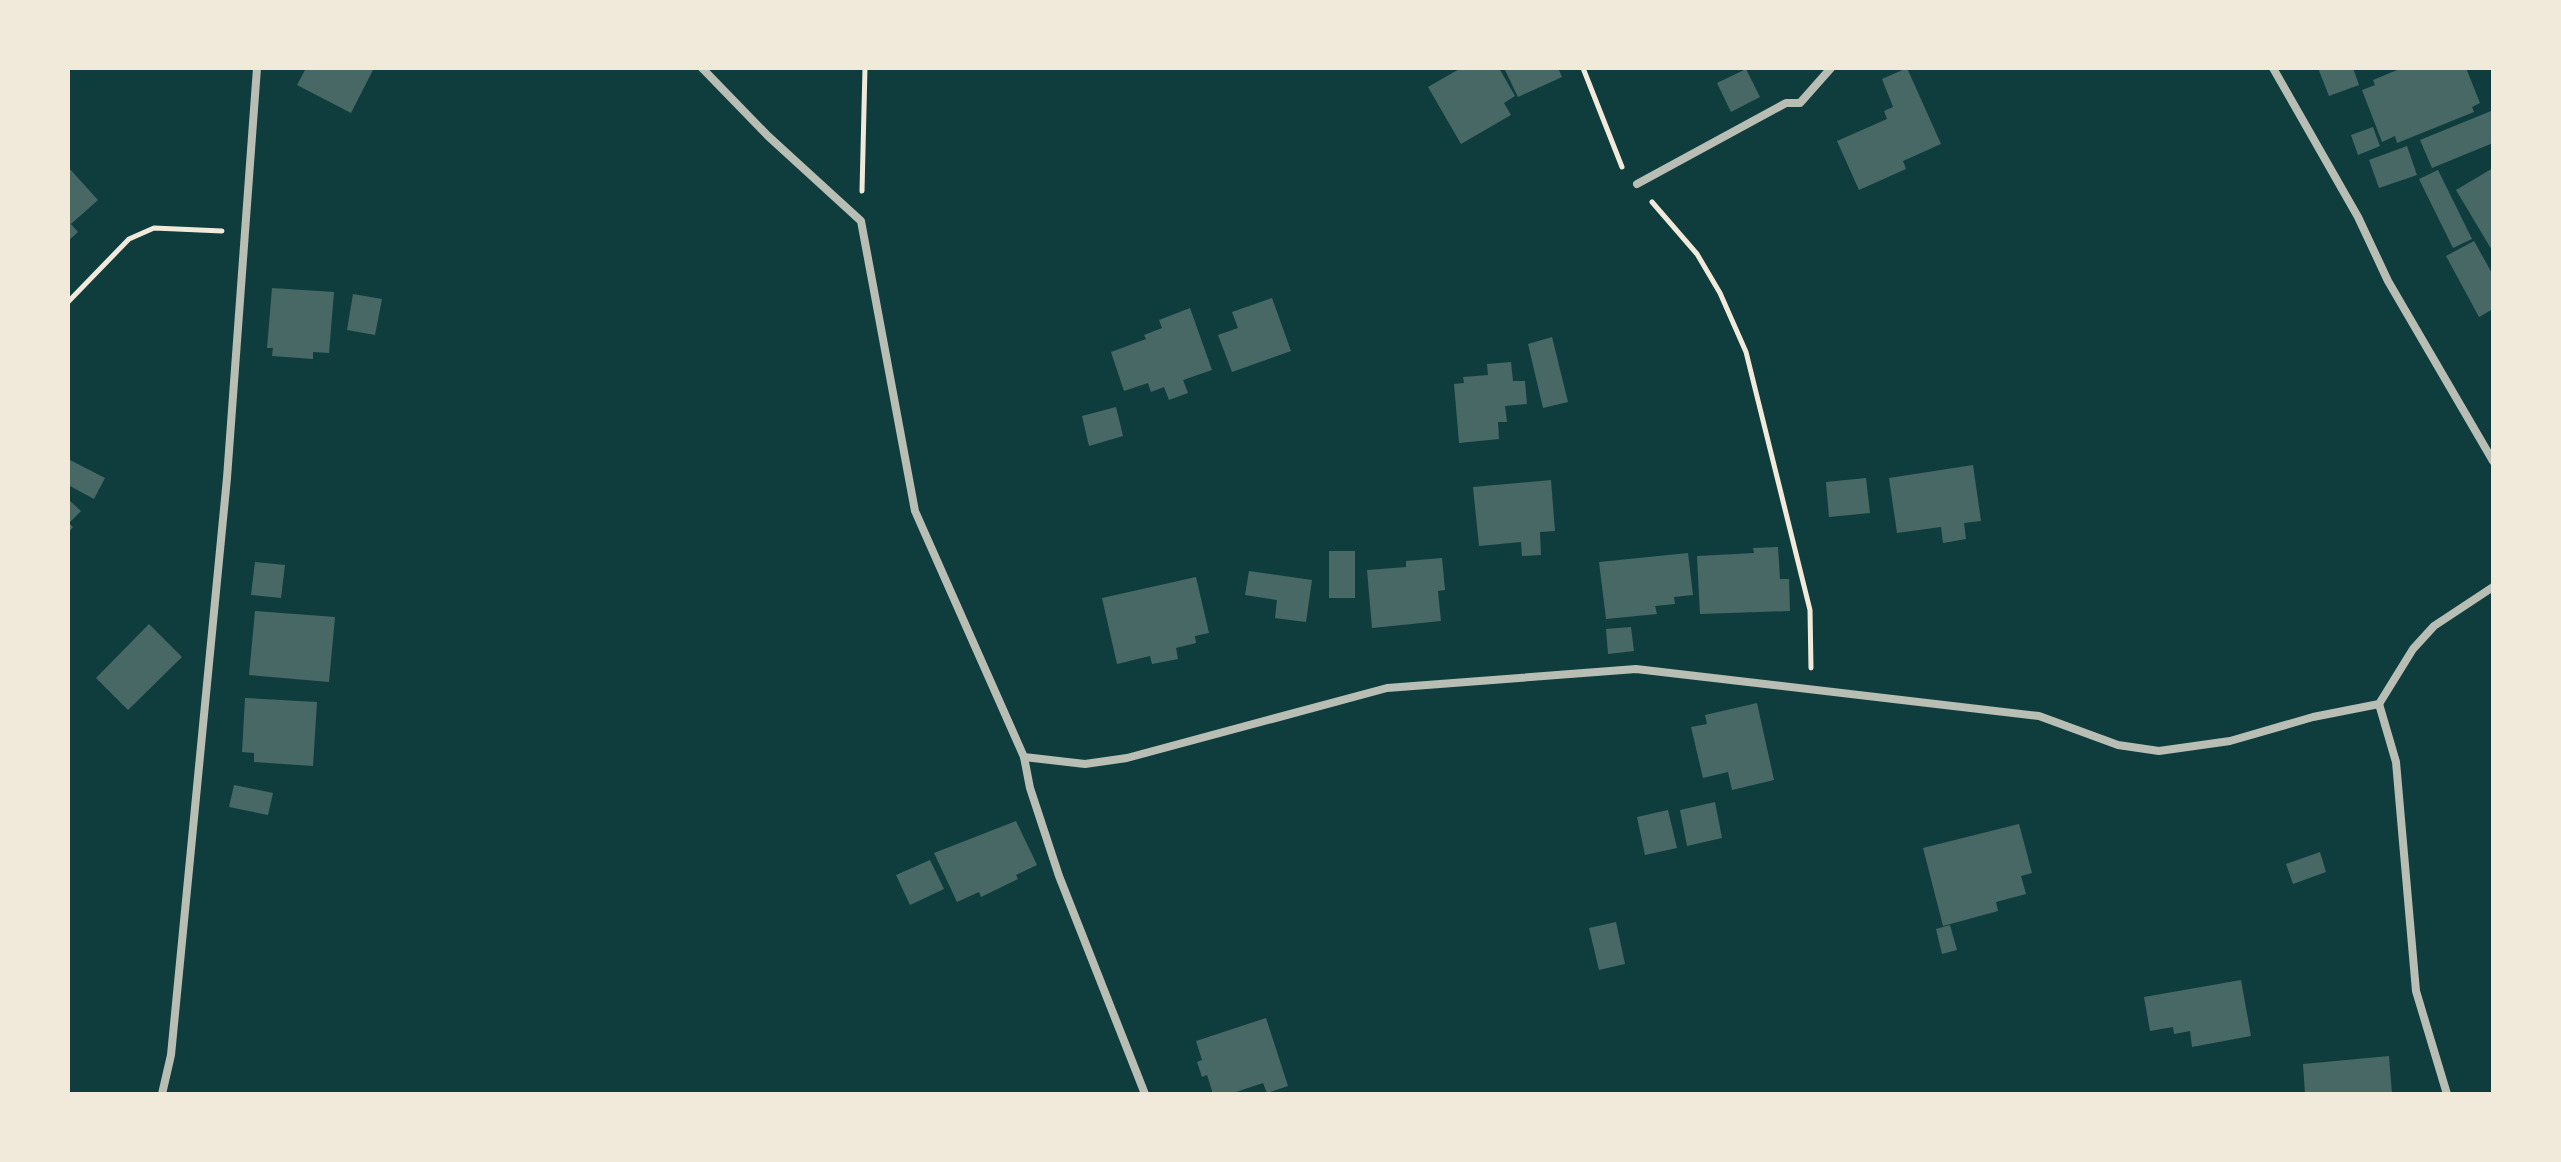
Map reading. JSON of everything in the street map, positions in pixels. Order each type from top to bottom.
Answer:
[{"type":"street","points":[[162,1094],[171,1055],[227,478],[257,68]]},
{"type":"street","points":[[702,68],[768,136],[861,221],[915,511],[1024,757],[1030,788],[1059,876],[1145,1094]]},
{"type":"street","points":[[1637,184],[1786,103],[1800,103],[1831,68]]},
{"type":"street","points":[[2273,68],[2358,217],[2388,281],[2493,461]]},
{"type":"street","points":[[1024,757],[1085,764],[1127,758],[1387,688],[1636,669],[2039,716],[2118,745],[2159,751],[2230,741],[2313,717],[2379,704],[2413,649],[2434,626],[2493,587]]},
{"type":"street","points":[[2379,704],[2396,762],[2416,991],[2447,1094]]},
{"type":"path","points":[[861,221],[865,68]]},
{"type":"path","points":[[1583,68],[1621,165],[1697,254],[1720,293],[1746,352],[1810,610],[1812,688]]},
{"type":"path","points":[[68,302],[129,239],[154,228],[243,232]]},
{"type":"building","points":[[306,68],[374,68],[351,113],[297,85]]},
{"type":"building","points":[[1461,68],[1499,68],[1515,96],[1504,103],[1511,115],[1461,144],[1428,87]]},
{"type":"building","points":[[1504,68],[1558,68],[1562,77],[1518,97]]},
{"type":"building","points":[[1907,68],[1941,144],[1903,161],[1906,169],[1859,190],[1837,141],[1887,119],[1884,111],[1893,107],[1882,79]]},
{"type":"building","points":[[2318,68],[2353,68],[2359,85],[2329,96]]},
{"type":"building","points":[[2402,68],[2466,68],[2480,103],[2472,107],[2474,112],[2397,143],[2395,136],[2382,142],[2362,90],[2375,85],[2373,80]]},
{"type":"building","points":[[1746,69],[1760,97],[1731,112],[1717,83]]},
{"type":"building","points":[[2491,111],[2493,143],[2432,168],[2420,140]]},
{"type":"building","points":[[2373,127],[2380,146],[2358,155],[2351,135]]},
{"type":"building","points":[[2407,146],[2417,175],[2379,188],[2369,160]]},
{"type":"building","points":[[68,167],[98,200],[71,224],[78,232],[68,241]]},
{"type":"building","points":[[2493,168],[2493,252],[2456,190]]},
{"type":"building","points":[[2438,170],[2472,239],[2453,248],[2419,179]]},
{"type":"building","points":[[2474,241],[2493,275],[2493,309],[2479,317],[2446,256]]},
{"type":"building","points":[[272,288],[334,292],[329,353],[313,352],[313,359],[272,356],[273,348],[267,348]]},
{"type":"building","points":[[353,294],[382,299],[375,335],[347,330]]},
{"type":"building","points":[[1272,298],[1291,351],[1232,372],[1218,335],[1238,328],[1232,312]]},
{"type":"building","points":[[1190,308],[1212,370],[1183,380],[1188,393],[1169,400],[1164,387],[1151,392],[1148,383],[1124,391],[1111,352],[1146,339],[1144,335],[1162,328],[1159,320]]},
{"type":"building","points":[[1552,337],[1568,402],[1543,408],[1528,344]]},
{"type":"building","points":[[1511,362],[1513,381],[1525,381],[1527,404],[1505,406],[1507,422],[1498,422],[1499,439],[1459,443],[1454,384],[1464,383],[1463,377],[1488,375],[1487,364]]},
{"type":"building","points":[[1116,407],[1123,436],[1089,446],[1082,416]]},
{"type":"building","points":[[68,459],[105,478],[94,499],[68,485]]},
{"type":"building","points":[[1973,465],[1981,521],[1964,523],[1966,539],[1943,543],[1941,527],[1897,533],[1889,478]]},
{"type":"building","points":[[1866,478],[1870,513],[1829,517],[1826,482]]},
{"type":"building","points":[[1551,480],[1555,531],[1540,532],[1541,555],[1522,556],[1521,542],[1479,546],[1473,487]]},
{"type":"building","points":[[68,499],[81,511],[69,523],[73,527],[68,533]]},
{"type":"building","points":[[1778,547],[1780,579],[1789,579],[1790,611],[1700,614],[1697,556],[1754,553],[1753,548]]},
{"type":"building","points":[[1329,551],[1355,551],[1355,598],[1329,598]]},
{"type":"building","points":[[1688,553],[1693,595],[1674,597],[1675,604],[1655,606],[1657,614],[1606,619],[1599,562]]},
{"type":"building","points":[[1442,558],[1445,590],[1438,591],[1441,621],[1372,628],[1367,570],[1406,567],[1406,561]]},
{"type":"building","points":[[255,562],[285,565],[281,598],[251,595]]},
{"type":"building","points":[[1249,571],[1312,580],[1306,622],[1275,618],[1277,600],[1245,595]]},
{"type":"building","points":[[1196,577],[1209,633],[1195,636],[1196,643],[1176,648],[1178,659],[1152,664],[1150,656],[1117,664],[1102,598]]},
{"type":"building","points":[[255,611],[335,617],[329,682],[249,675]]},
{"type":"building","points":[[149,624],[182,657],[128,710],[96,678]]},
{"type":"building","points":[[1631,627],[1634,651],[1608,654],[1606,629]]},
{"type":"building","points":[[245,698],[317,702],[313,766],[254,762],[254,753],[242,752]]},
{"type":"building","points":[[1757,703],[1774,780],[1732,790],[1728,772],[1703,778],[1691,727],[1707,724],[1705,715]]},
{"type":"building","points":[[234,785],[273,793],[268,815],[229,807]]},
{"type":"building","points":[[1715,802],[1722,838],[1687,846],[1680,810]]},
{"type":"building","points":[[1668,810],[1677,848],[1645,855],[1637,817]]},
{"type":"building","points":[[1016,821],[1037,865],[1016,875],[1018,879],[981,897],[979,892],[957,902],[934,853]]},
{"type":"building","points":[[2019,824],[2032,873],[2021,876],[2026,894],[1996,902],[1998,911],[1943,926],[1923,848]]},
{"type":"building","points":[[2320,852],[2326,872],[2293,884],[2286,864]]},
{"type":"building","points":[[930,860],[944,889],[910,905],[896,875]]},
{"type":"building","points":[[1616,922],[1625,964],[1599,970],[1589,928]]},
{"type":"building","points":[[1950,925],[1957,950],[1942,954],[1936,929]]},
{"type":"building","points":[[2241,980],[2251,1036],[2192,1047],[2190,1031],[2174,1034],[2173,1027],[2150,1031],[2144,997]]},
{"type":"building","points":[[1266,1018],[1288,1086],[1267,1093],[1263,1083],[1230,1094],[1213,1094],[1207,1075],[1202,1077],[1197,1062],[1202,1060],[1196,1041]]},
{"type":"building","points":[[2389,1056],[2392,1094],[2305,1094],[2303,1064]]}]
